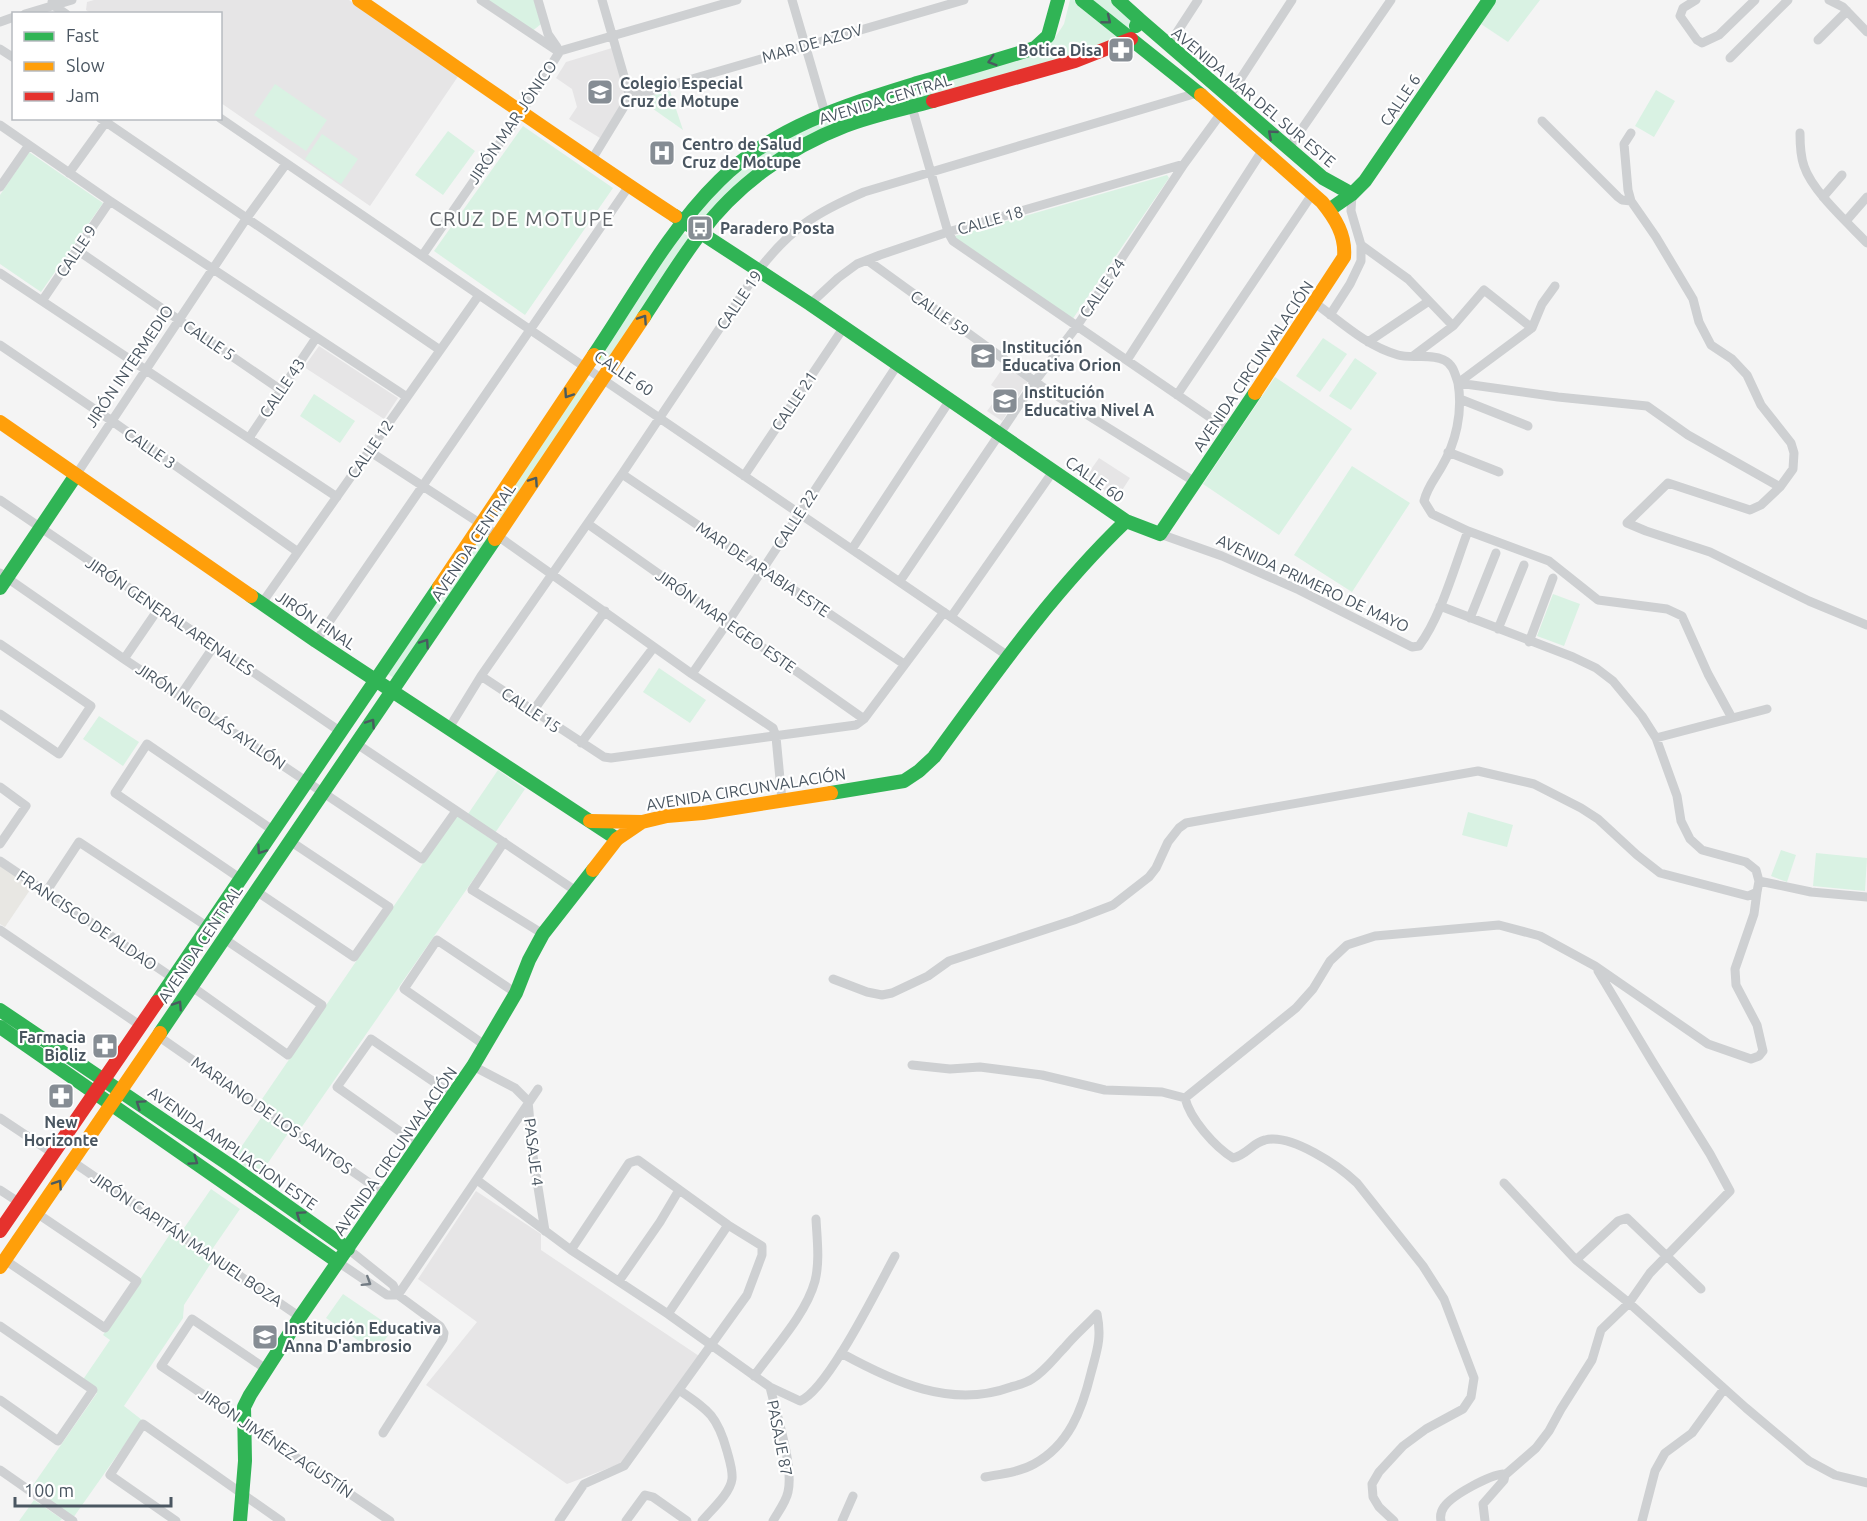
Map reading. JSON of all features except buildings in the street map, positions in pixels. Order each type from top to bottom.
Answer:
[{"type":"street","points":[[30,12],[53,2],[72,0]]},
{"type":"street","name":"CALLE 60","points":[[359,0],[591,161],[810,304],[1126,521]]},
{"type":"street","points":[[481,0],[560,51]]},
{"type":"street","points":[[538,0],[549,36],[560,51]]},
{"type":"street","points":[[591,161],[630,97],[602,0]]},
{"type":"street","name":"JIRÓN MAR JÓNICO","points":[[422,256],[522,111],[560,51],[738,0]]},
{"type":"street","points":[[792,0],[825,113]]},
{"type":"street","name":"MAR DE AZOV","points":[[630,97],[964,0]]},
{"type":"street","name":"AVENIDA CENTRAL","points":[[0,1231],[376,681],[683,222],[721,178],[739,162],[788,129],[825,113],[1035,48],[1048,36],[1058,0]]},
{"type":"street","name":"AVENIDA MAR DEL SUR ESTE","points":[[1082,0],[1222,112],[1329,210]]},
{"type":"street","name":"AVENIDA MAR DEL SUR ESTE","points":[[1118,0],[1288,149],[1323,178],[1352,194]]},
{"type":"street","points":[[1168,46],[1198,0]]},
{"type":"street","points":[[1228,98],[1292,0]]},
{"type":"street","points":[[1288,149],[1391,0]]},
{"type":"street","name":"CALLE 6","points":[[1329,210],[1352,194],[1365,181],[1489,0]]},
{"type":"street","points":[[1696,0],[1683,8],[1680,16],[1696,40],[1702,43],[1711,40],[1725,30],[1755,0]]},
{"type":"street","points":[[1730,58],[1788,0]]},
{"type":"street","points":[[1829,0],[1846,6],[1867,32]]},
{"type":"street","points":[[1818,40],[1846,6]]},
{"type":"street","points":[[1131,39],[1139,20]]},
{"type":"street","name":"AVENIDA CENTRAL","points":[[2,1263],[38,1214],[120,1090],[393,692],[700,233],[726,203],[787,153],[814,138],[847,125],[1075,61],[1131,39]]},
{"type":"street","name":"CALLE 19","points":[[449,728],[481,676],[588,524],[758,271],[774,249],[801,224],[864,192],[1197,93]]},
{"type":"street","points":[[912,107],[948,232],[953,241],[1230,431]]},
{"type":"street","name":"CALLE 24","points":[[900,581],[1036,380],[1077,326],[1184,164],[1222,112]]},
{"type":"street","name":"CALLE 60","points":[[222,119],[1008,656]]},
{"type":"street","points":[[69,173],[104,120],[440,350]]},
{"type":"street","points":[[1542,121],[1618,197],[1631,201]]},
{"type":"street","points":[[0,125],[110,201],[407,398]]},
{"type":"street","points":[[1631,133],[1624,144],[1631,201],[1656,237],[1693,299],[1699,322],[1711,345],[1732,359],[1747,375],[1761,405],[1791,443],[1794,453],[1793,470],[1780,487],[1761,505],[1749,510],[1668,483],[1627,522],[1646,531],[1710,552],[1809,601],[1867,625]]},
{"type":"street","points":[[1800,133],[1804,168],[1823,197],[1867,243]]},
{"type":"street","points":[[0,187],[29,145]]},
{"type":"street","points":[[1127,360],[1262,151]]},
{"type":"street","name":"JIRÓN INTERMEDIO","points":[[2,580],[41,528],[246,219],[286,164]]},
{"type":"street","name":"CALLE 18","points":[[810,304],[856,264],[948,232],[1184,164]]},
{"type":"street","points":[[1823,197],[1842,175]]},
{"type":"street","points":[[316,640],[629,186]]},
{"type":"street","points":[[1176,395],[1313,193]]},
{"type":"street","points":[[1330,315],[1350,284],[1360,261],[1361,245],[1351,211],[1352,194]]},
{"type":"street","points":[[1846,221],[1867,197]]},
{"type":"street","name":"CALLE 9","points":[[42,301],[110,201]]},
{"type":"street","name":"AVENIDA CIRCUNVALACIÓN","points":[[1160,534],[1344,257],[1345,251],[1339,227],[1329,210]]},
{"type":"street","points":[[1361,245],[1408,279],[1453,326]]},
{"type":"street","name":"CALLE 5","points":[[76,250],[282,390]]},
{"type":"street","name":"CALLE 59","points":[[867,260],[1036,380],[1041,386],[1195,482]]},
{"type":"street","points":[[0,275],[337,497]]},
{"type":"street","points":[[1458,383],[1532,328],[1542,304],[1555,286]]},
{"type":"street","points":[[1413,356],[1453,326],[1484,290],[1532,328]]},
{"type":"street","name":"CALLE 12","points":[[262,603],[479,295]]},
{"type":"street","points":[[1368,342],[1429,301]]},
{"type":"street","points":[[1315,303],[1368,342],[1401,356],[1435,357],[1446,361],[1453,369],[1460,399],[1455,436],[1442,466],[1426,490],[1424,501],[1432,514],[1468,531],[1549,561],[1598,600],[1667,609],[1682,616],[1708,674],[1732,718]]},
{"type":"street","name":"CALLE 21","points":[[744,476],[844,327]]},
{"type":"street","name":"CALLE 43","points":[[249,438],[316,338]]},
{"type":"street","name":"CALLE 3","points":[[0,345],[298,552]]},
{"type":"street","name":"CALLE 22","points":[[692,674],[729,622],[898,364]]},
{"type":"street","points":[[1458,383],[1558,397],[1647,406],[1688,435],[1780,487]]},
{"type":"street","points":[[1460,399],[1528,426]]},
{"type":"street","points":[[852,549],[950,400]]},
{"type":"street","name":"JIRÓN FINAL","points":[[0,422],[376,681],[617,839]]},
{"type":"street","points":[[369,451],[481,524],[496,537],[553,574],[692,674],[773,728],[776,737],[782,800]]},
{"type":"street","points":[[1448,452],[1498,472]]},
{"type":"street","points":[[864,718],[904,664],[947,614],[1054,470]]},
{"type":"street","name":"MAR DE ARABIA ESTE","points":[[622,474],[904,664]]},
{"type":"street","name":"JIRÓN GENERAL ARENALES","points":[[0,500],[341,732]]},
{"type":"street","name":"AVENIDA CIRCUNVALACIÓN","points":[[240,1521],[245,1461],[243,1421],[247,1401],[300,1317],[486,1046],[516,993],[529,960],[543,934],[617,839],[642,822],[667,816],[703,813],[904,781],[934,757],[1008,656],[1075,571],[1126,521]]},
{"type":"street","name":"AVENIDA PRIMERO DE MAYO","points":[[1126,521],[1222,556],[1299,590],[1412,647],[1419,646],[1425,639],[1440,606]]},
{"type":"street","name":"JIRÓN MAR EGEO ESTE","points":[[588,524],[864,718]]},
{"type":"street","points":[[1185,1098],[1296,1008],[1313,989],[1330,960],[1347,945],[1375,936],[1498,925],[1540,936],[1595,966],[1708,1044],[1751,1059],[1759,1056],[1762,1051],[1761,1038],[1748,1005],[1736,985],[1735,969],[1754,914],[1759,881],[1756,870],[1746,862],[1702,850],[1690,839],[1680,820],[1677,796],[1656,738],[1642,716],[1613,681],[1596,668],[1573,657],[1440,606],[1468,531]]},
{"type":"street","points":[[1470,618],[1497,553]]},
{"type":"street","points":[[1497,629],[1524,565]]},
{"type":"street","points":[[1529,642],[1553,578]]},
{"type":"street","name":"JIRÓN NICOLÁS AYLLÓN","points":[[2,580],[308,781],[422,859],[456,811]]},
{"type":"street","points":[[124,659],[159,608]]},
{"type":"street","points":[[533,711],[605,612]]},
{"type":"street","points":[[0,644],[91,706],[59,754],[0,714]]},
{"type":"street","points":[[180,696],[214,646]]},
{"type":"street","points":[[581,743],[654,646]]},
{"type":"street","name":"CALLE 15","points":[[481,676],[603,757],[611,758],[855,725],[864,718]]},
{"type":"street","points":[[1656,738],[1767,709]]},
{"type":"street","points":[[241,879],[115,793],[147,744],[274,831]]},
{"type":"street","points":[[357,744],[576,891]]},
{"type":"street","points":[[833,979],[867,992],[882,995],[892,993],[928,976],[949,961],[1074,921],[1113,905],[1149,876],[1156,868],[1168,842],[1179,828],[1186,824],[1478,771],[1534,784],[1581,808],[1598,819],[1636,855],[1660,873],[1748,896],[1757,892]]},
{"type":"street","points":[[0,788],[26,806],[0,844]]},
{"type":"street","points":[[590,821],[642,822]]},
{"type":"street","points":[[256,891],[354,957],[389,907],[290,841]]},
{"type":"street","points":[[46,892],[79,842],[208,927]]},
{"type":"street","points":[[504,842],[472,890],[543,934]]},
{"type":"street","name":"FRANCISCO DE ALDAO","points":[[0,861],[173,978]]},
{"type":"street","points":[[1759,881],[1811,892],[1867,897]]},
{"type":"street","points":[[0,930],[141,1026]]},
{"type":"street","points":[[191,986],[288,1055],[322,1005],[224,938]]},
{"type":"street","points":[[486,1046],[404,989],[437,940],[516,993]]},
{"type":"street","points":[[1485,1521],[1483,1504],[1504,1480],[1505,1475],[1536,1448],[1550,1431],[1592,1360],[1601,1330],[1629,1303],[1646,1278],[1730,1191],[1710,1154],[1595,966]]},
{"type":"street","name":"AVENIDA AMPLIACION ESTE","points":[[0,1010],[100,1086],[112,1104],[387,1295],[398,1295],[393,1286],[348,1249],[120,1090],[100,1086],[0,1027]]},
{"type":"street","name":"MARIANO DE LOS SANTOS","points":[[158,1036],[385,1194]]},
{"type":"street","points":[[419,1145],[337,1087],[371,1039],[453,1095]]},
{"type":"street","points":[[912,1065],[950,1069],[981,1067],[1042,1075],[1106,1090],[1162,1092],[1185,1098]]},
{"type":"street","name":"PASAJE 4","points":[[473,1066],[515,1088],[528,1101],[533,1156],[545,1231]]},
{"type":"street","points":[[383,1433],[443,1339],[444,1333],[440,1326],[398,1295],[538,1089]]},
{"type":"street","points":[[1185,1098],[1188,1110],[1211,1139],[1223,1152],[1233,1158],[1243,1155],[1258,1142],[1269,1139],[1300,1146],[1346,1173],[1357,1183],[1424,1266],[1444,1299],[1474,1378],[1472,1397],[1463,1409],[1426,1429],[1403,1446],[1371,1484],[1373,1497],[1379,1507],[1394,1521]]},
{"type":"street","points":[[0,1118],[54,1154]]},
{"type":"street","points":[[559,1521],[584,1484],[624,1466],[747,1295],[762,1255],[762,1246],[759,1242],[728,1225],[638,1160],[628,1163],[571,1250]]},
{"type":"street","name":"JIRÓN CAPITÁN MANUEL BOZA","points":[[73,1162],[300,1317]]},
{"type":"street","points":[[477,1180],[571,1250],[668,1314],[770,1387],[800,1401],[808,1398],[842,1353],[895,1256]]},
{"type":"street","points":[[1504,1183],[1576,1260],[1629,1303],[1809,1461],[1835,1475],[1867,1483]]},
{"type":"street","points":[[0,1190],[20,1203]]},
{"type":"street","points":[[619,1281],[679,1190]]},
{"type":"street","points":[[2,1263],[105,1328],[137,1281],[38,1214]]},
{"type":"street","points":[[1576,1260],[1618,1221],[1625,1218],[1632,1221],[1701,1289]]},
{"type":"street","points":[[754,1376],[807,1303],[815,1279],[818,1251],[816,1219]]},
{"type":"street","points":[[668,1314],[728,1225]]},
{"type":"street","points":[[842,1353],[875,1372],[919,1389],[972,1396],[997,1392],[1030,1380],[1049,1366],[1064,1347],[1097,1314],[1101,1332],[1084,1403],[1070,1431],[1050,1453],[1035,1464],[985,1477]]},
{"type":"street","name":"JIRÓN JIMÉNEZ AGUSTÍN","points":[[266,1370],[192,1319],[161,1365],[390,1521]]},
{"type":"street","points":[[0,1326],[93,1390],[58,1441],[0,1400]]},
{"type":"street","name":"PASAJE 87","points":[[770,1387],[783,1440],[790,1482],[788,1494],[773,1521]]},
{"type":"street","points":[[1642,1521],[1655,1471],[1665,1453],[1692,1433],[1725,1389]]},
{"type":"street","points":[[679,1390],[708,1411],[719,1424],[730,1461],[732,1480],[726,1492],[702,1521]]},
{"type":"street","points":[[177,1521],[110,1475],[143,1424],[281,1521]]},
{"type":"street","points":[[0,1470],[73,1521]]},
{"type":"street","points":[[1441,1521],[1443,1507],[1452,1499],[1496,1475],[1505,1475]]},
{"type":"street","points":[[626,1521],[645,1495],[653,1497],[687,1521]]},
{"type":"street","points":[[842,1521],[854,1496]]},
{"type":"shaded area","points":[[94,0],[349,0],[459,75],[370,206],[222,104],[222,12],[89,12],[86,10],[87,2]]},
{"type":"shaded area","name":"Colegio Especial Cruz de Motupe","points":[[612,48],[628,96],[600,138],[569,119],[577,107],[572,89],[556,78],[566,62]]},
{"type":"shaded area","points":[[319,346],[398,398],[384,419],[304,367]]},
{"type":"shaded area","name":"Institución Educativa Nivel A","points":[[1005,365],[1029,380],[1002,421],[987,411],[1001,392],[991,385]]},
{"type":"shaded area","points":[[1099,458],[1130,478],[1117,498],[1085,478]]},
{"type":"shaded area","points":[[0,862],[34,884],[5,927],[0,924]]},
{"type":"shaded area","points":[[476,1191],[541,1234],[541,1250],[702,1358],[622,1463],[567,1484],[426,1385],[477,1322],[418,1279]]},
{"type":"green space","points":[[481,0],[534,0],[541,24],[530,33]]},
{"type":"green space","points":[[1070,0],[1075,0],[1121,36],[1119,41],[802,141],[706,222],[695,214],[724,180],[811,122],[899,93],[1047,50],[1064,24]]},
{"type":"green space","points":[[1093,0],[1111,0],[1133,19],[1128,32]]},
{"type":"green space","points":[[1496,0],[1540,0],[1508,42],[1481,24]]},
{"type":"green space","points":[[275,84],[327,120],[306,151],[254,115]]},
{"type":"green space","points":[[1656,90],[1675,101],[1654,137],[1635,126]]},
{"type":"green space","points":[[670,91],[683,130],[639,99]]},
{"type":"green space","points":[[523,126],[613,188],[525,315],[434,251]]},
{"type":"green space","points":[[448,131],[475,151],[443,195],[415,175]]},
{"type":"green space","points":[[322,134],[358,159],[341,184],[305,159]]},
{"type":"green space","points":[[29,152],[103,203],[41,292],[0,264],[0,195]]},
{"type":"green space","points":[[1167,175],[1169,178],[1072,320],[955,239],[955,236]]},
{"type":"green space","points":[[682,232],[692,239],[605,367],[595,361]]},
{"type":"green space","points":[[1323,338],[1347,354],[1320,392],[1296,376]]},
{"type":"green space","points":[[1355,358],[1377,373],[1351,410],[1329,396]]},
{"type":"green space","points":[[1275,377],[1352,429],[1279,535],[1203,484]]},
{"type":"green space","points":[[585,378],[593,385],[501,520],[493,513]]},
{"type":"green space","points":[[314,394],[355,421],[340,443],[300,416]]},
{"type":"green space","points":[[1352,466],[1410,503],[1352,592],[1294,555]]},
{"type":"green space","points":[[477,538],[486,544],[394,678],[386,673]]},
{"type":"green space","points":[[1553,594],[1580,604],[1564,646],[1537,636]]},
{"type":"green space","points":[[659,668],[706,700],[690,723],[643,692]]},
{"type":"green space","points":[[99,716],[139,742],[123,766],[83,739]]},
{"type":"green space","points":[[498,770],[525,789],[495,833],[468,814]]},
{"type":"green space","points":[[1468,812],[1513,825],[1507,847],[1462,835]]},
{"type":"green space","points":[[456,815],[498,844],[299,1131],[260,1102]]},
{"type":"green space","points":[[1781,850],[1796,855],[1787,882],[1771,876]]},
{"type":"green space","points":[[1816,853],[1867,858],[1865,891],[1813,886]]},
{"type":"green space","points":[[263,1115],[289,1132],[259,1176],[233,1159]]},
{"type":"green space","points":[[211,1189],[240,1209],[211,1251],[182,1231]]},
{"type":"green space","points":[[170,1234],[211,1263],[184,1305],[183,1318],[124,1406],[142,1420],[73,1518],[31,1488],[97,1393],[82,1381],[110,1340],[103,1335]]},
{"type":"green space","points":[[343,1294],[393,1328],[376,1353],[326,1318]]},
{"type":"green space","points":[[34,1500],[62,1519],[60,1521],[19,1521]]},
{"type":"traffic: fast","points":[[594,355],[684,220],[719,181],[740,162],[787,132],[837,109],[1035,48],[1048,36],[1058,0]]},
{"type":"traffic: fast","points":[[1082,0],[1201,95]]},
{"type":"traffic: fast","points":[[1118,0],[1139,19],[1136,26]]},
{"type":"traffic: fast","points":[[1329,210],[1352,194],[1365,181],[1489,0]]},
{"type":"traffic: fast","points":[[1139,19],[1323,178],[1352,194]]},
{"type":"traffic: fast","points":[[644,317],[685,254],[714,216],[765,170],[803,145],[845,126],[933,101]]},
{"type":"traffic: fast","points":[[675,216],[810,304],[1126,521],[1160,534],[1255,393]]},
{"type":"traffic: fast","points":[[0,588],[76,475]]},
{"type":"traffic: fast","points":[[831,793],[904,781],[919,771],[934,757],[1002,665],[1073,576],[1126,521]]},
{"type":"traffic: fast","points":[[160,1033],[495,539]]},
{"type":"traffic: fast","points":[[157,1002],[439,587]]},
{"type":"traffic: fast","points":[[251,596],[617,839]]},
{"type":"traffic: fast","points":[[240,1521],[245,1461],[244,1407],[250,1395],[300,1317],[473,1066],[516,993],[529,960],[543,934],[593,870]]},
{"type":"traffic: fast","points":[[0,1010],[231,1166],[348,1249]]},
{"type":"traffic: fast","points":[[0,1027],[338,1262]]},
{"type":"traffic: slow","points":[[359,0],[675,216]]},
{"type":"traffic: slow","points":[[1201,95],[1322,202],[1335,221],[1343,241],[1344,257],[1255,393]]},
{"type":"traffic: slow","points":[[495,539],[644,317]]},
{"type":"traffic: slow","points":[[439,587],[594,355]]},
{"type":"traffic: slow","points":[[0,422],[251,596]]},
{"type":"traffic: slow","points":[[593,870],[617,839],[642,822],[667,816],[703,813],[831,793]]},
{"type":"traffic: slow","points":[[590,821],[642,822]]},
{"type":"traffic: slow","points":[[0,1267],[160,1033]]},
{"type":"traffic: jam","points":[[933,101],[1075,61],[1131,39]]},
{"type":"traffic: jam","points":[[0,1231],[157,1002]]},
{"type":"place","name":"Botica Disa","points":[[1121,50]]},
{"type":"place","name":"Colegio Especial Cruz de Motupe","points":[[600,92]]},
{"type":"place","name":"Centro de Salud Cruz de Motupe","points":[[662,153]]},
{"type":"place","name":"Paradero Posta","points":[[700,228]]},
{"type":"place","name":"Institución Educativa Orion","points":[[983,356]]},
{"type":"place","name":"Institución Educativa Nivel A","points":[[1005,401]]},
{"type":"place","name":"Farmacia Bioliz","points":[[105,1046]]},
{"type":"place","name":"New Horizonte","points":[[61,1096]]},
{"type":"place","name":"Institución Educativa Anna D'ambrosio","points":[[265,1337]]},
{"type":"district","name":"CRUZ DE MOTUPE","points":[[522,219]]}]
